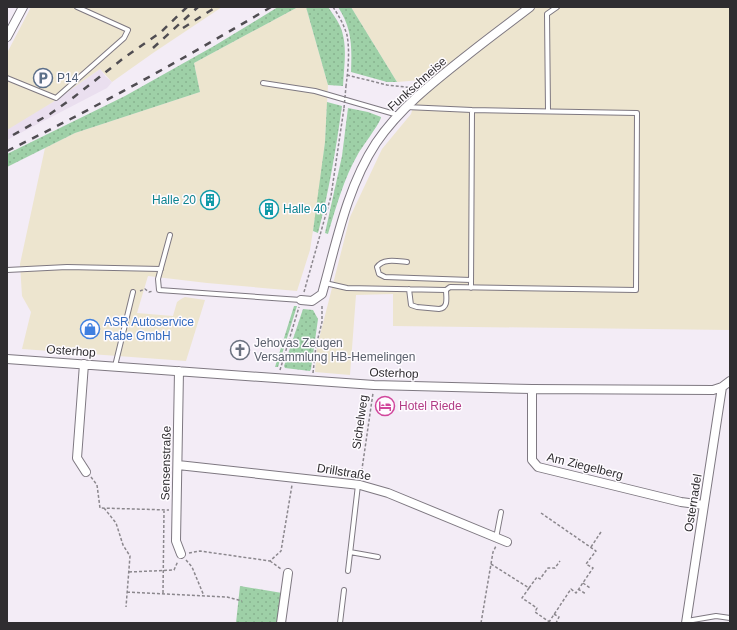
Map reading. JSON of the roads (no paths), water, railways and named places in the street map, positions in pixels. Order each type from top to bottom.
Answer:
[{"type":"street","points":[[7,37],[23,7]]},
{"type":"street","name":"Funkschneise","points":[[301,300],[312,301],[322,294],[349,198],[360,172],[376,144],[398,115],[425,89],[530,7]]},
{"type":"street","name":"Osterhop","points":[[7,359],[374,385],[532,389],[713,390],[722,387]]},
{"type":"street","points":[[84,364],[77,458],[86,472]]},
{"type":"street","name":"Sensenstraße","points":[[179,371],[176,541],[181,554]]},
{"type":"street","points":[[722,387],[730,380]]},
{"type":"street","name":"Osternadel","points":[[686,622],[722,387]]},
{"type":"street","name":"Am Ziegelberg","points":[[532,389],[532,460],[538,467],[681,502],[704,505]]},
{"type":"street","name":"Drillstraße","points":[[178,465],[359,485],[388,493],[507,542]]},
{"type":"street","points":[[281,623],[287,572]]},
{"type":"lane","points":[[7,78],[56,98],[124,38],[128,30],[77,7]]},
{"type":"lane","points":[[548,111],[547,14],[557,7]]},
{"type":"lane","points":[[263,83],[315,90],[398,115]]},
{"type":"lane","points":[[325,283],[347,288],[409,288],[446,290],[450,288],[471,288],[636,290],[637,113],[472,110],[406,107]]},
{"type":"lane","points":[[471,288],[472,110]]},
{"type":"lane","points":[[170,235],[158,279],[159,290],[301,300]]},
{"type":"lane","points":[[407,262],[386,261],[380,263],[377,267],[379,274],[385,277],[471,280]]},
{"type":"lane","points":[[7,270],[66,266],[161,269]]},
{"type":"lane","points":[[409,288],[411,305],[414,307],[439,309],[445,306],[446,290]]},
{"type":"lane","points":[[115,366],[133,292]]},
{"type":"lane","points":[[348,571],[359,485]]},
{"type":"lane","points":[[497,538],[502,512]]},
{"type":"lane","points":[[350,552],[378,557]]},
{"type":"lane","points":[[340,623],[344,590]]},
{"type":"lane","points":[[686,622],[716,616],[730,618]]},
{"type":"railway","points":[[13,135],[50,114],[74,97],[125,57],[161,32],[187,7]]},
{"type":"railway","points":[[153,48],[198,7]]},
{"type":"railway","points":[[183,28],[216,7]]},
{"type":"railway","points":[[7,151],[140,82],[271,7]]},
{"type":"place","name":"P14","points":[[43,78]]},
{"type":"place","name":"Halle 20","points":[[210,200]]},
{"type":"place","name":"Halle 40","points":[[269,209]]},
{"type":"place","name":"ASR Autoservice Rabe GmbH","points":[[90,329]]},
{"type":"place","name":"Jehovas Zeugen Versammlung HB-Hemelingen","points":[[240,350]]},
{"type":"place","name":"Hotel Riede","points":[[385,406]]}]
